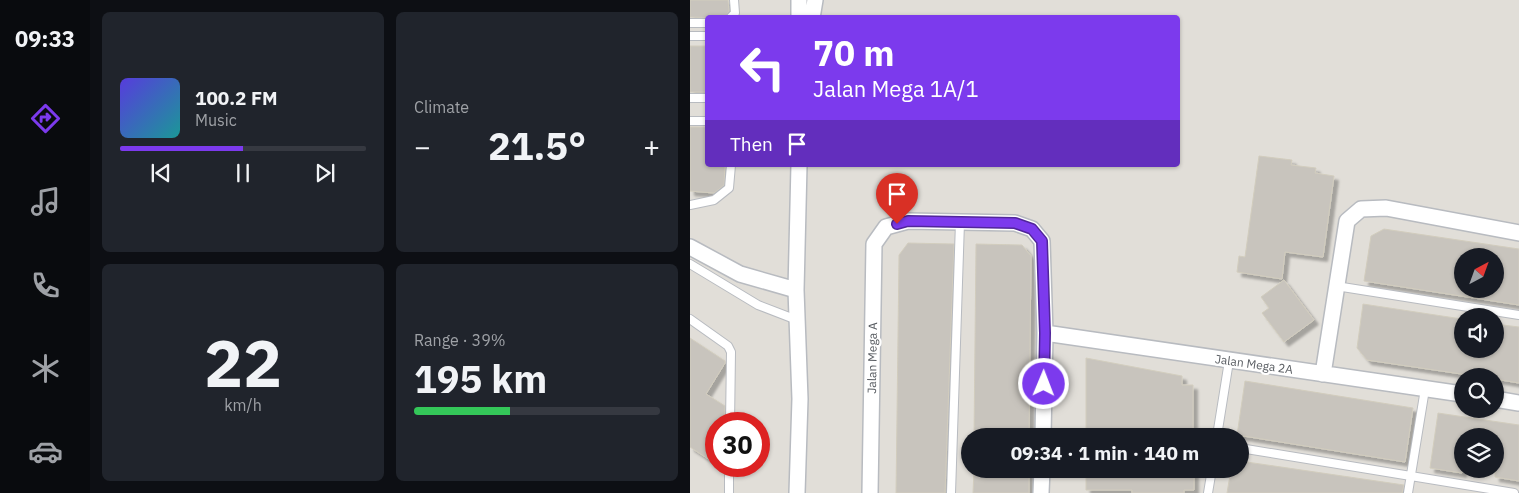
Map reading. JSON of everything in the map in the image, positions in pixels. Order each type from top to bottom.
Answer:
[{"type":"street","points":[[799,15],[800,0]]},
{"type":"street","points":[[812,15],[815,0]]},
{"type":"street","points":[[797,493],[800,399],[796,290],[799,167]]},
{"type":"street","points":[[1323,374],[1346,221],[1361,209],[1386,208],[1519,233]]},
{"type":"street","name":"Jalan Mega A","points":[[870,493],[874,244],[886,227],[908,221],[960,222]]},
{"type":"street","points":[[960,222],[1015,223],[1032,229],[1042,241],[1045,333],[1043,428]]},
{"type":"street","points":[[690,247],[740,274],[796,290]]},
{"type":"street","name":"Jalan Mega 2A","points":[[1045,333],[1454,393]]},
{"type":"street","points":[[1504,400],[1519,403]]},
{"type":"street","points":[[1041,493],[1042,478]]},
{"type":"lane","points":[[733,15],[735,13],[734,0]]},
{"type":"lane","points":[[690,24],[705,23]]},
{"type":"lane","points":[[690,36],[705,36]]},
{"type":"lane","points":[[690,98],[705,98]]},
{"type":"lane","points":[[690,121],[705,121]]},
{"type":"lane","points":[[690,205],[714,200],[728,188],[731,167]]},
{"type":"lane","points":[[951,493],[960,222]]},
{"type":"lane","points":[[690,264],[758,305],[797,320]]},
{"type":"lane","points":[[1336,286],[1519,315]]},
{"type":"lane","points":[[690,319],[728,346],[731,352],[730,412]]},
{"type":"lane","points":[[1218,428],[1229,361]]},
{"type":"lane","points":[[1408,493],[1425,389]]},
{"type":"lane","points":[[1249,449],[1514,493]]},
{"type":"lane","points":[[729,477],[729,493]]},
{"type":"lane","points":[[1208,493],[1210,478]]},
{"type":"shaded area","points":[[690,0],[1519,0],[1519,493],[690,493]]},
{"type":"building","points":[[690,0],[728,0],[729,11],[726,15],[690,17]]},
{"type":"building","points":[[690,46],[705,46],[705,92],[690,92]]},
{"type":"building","points":[[690,127],[705,127],[705,167],[725,167],[724,185],[714,193],[690,191]]},
{"type":"building","points":[[1259,156],[1292,160],[1291,165],[1316,168],[1315,173],[1334,176],[1323,257],[1285,252],[1282,279],[1237,272],[1239,256],[1245,257]]},
{"type":"building","points":[[1384,229],[1519,249],[1519,305],[1474,298],[1504,298],[1504,248],[1454,248],[1454,295],[1364,281],[1371,236]]},
{"type":"building","points":[[908,243],[954,244],[945,493],[896,493],[899,255]]},
{"type":"building","points":[[976,244],[1022,245],[1031,256],[1029,428],[974,428]]},
{"type":"building","points":[[1284,280],[1314,320],[1284,342],[1262,313],[1269,308],[1261,297]]},
{"type":"building","points":[[1363,304],[1454,318],[1454,358],[1504,358],[1504,325],[1519,327],[1519,383],[1504,380],[1504,368],[1454,368],[1454,373],[1367,360],[1357,348]]},
{"type":"building","points":[[690,338],[725,361],[706,394],[725,406],[725,412],[705,412],[705,457],[690,447]]},
{"type":"building","points":[[1086,358],[1182,376],[1182,385],[1193,385],[1193,428],[1086,428]]},
{"type":"building","points":[[1245,381],[1413,408],[1405,462],[1249,437],[1249,428],[1238,428]]},
{"type":"building","points":[[1438,413],[1454,415],[1454,418],[1472,418],[1519,425],[1519,481],[1501,478],[1504,478],[1504,428],[1454,428],[1454,472],[1430,468]]},
{"type":"building","points":[[1249,462],[1404,485],[1402,493],[1227,493],[1230,478],[1249,478]]},
{"type":"building","points":[[974,478],[1029,478],[1029,493],[973,493]]},
{"type":"building","points":[[1086,478],[1194,478],[1194,490],[1184,490],[1184,493],[1132,493],[1132,490],[1086,490]]},
{"type":"route","points":[[897,224],[908,221],[1015,223],[1032,229],[1042,241],[1045,333],[1044,384]]}]
